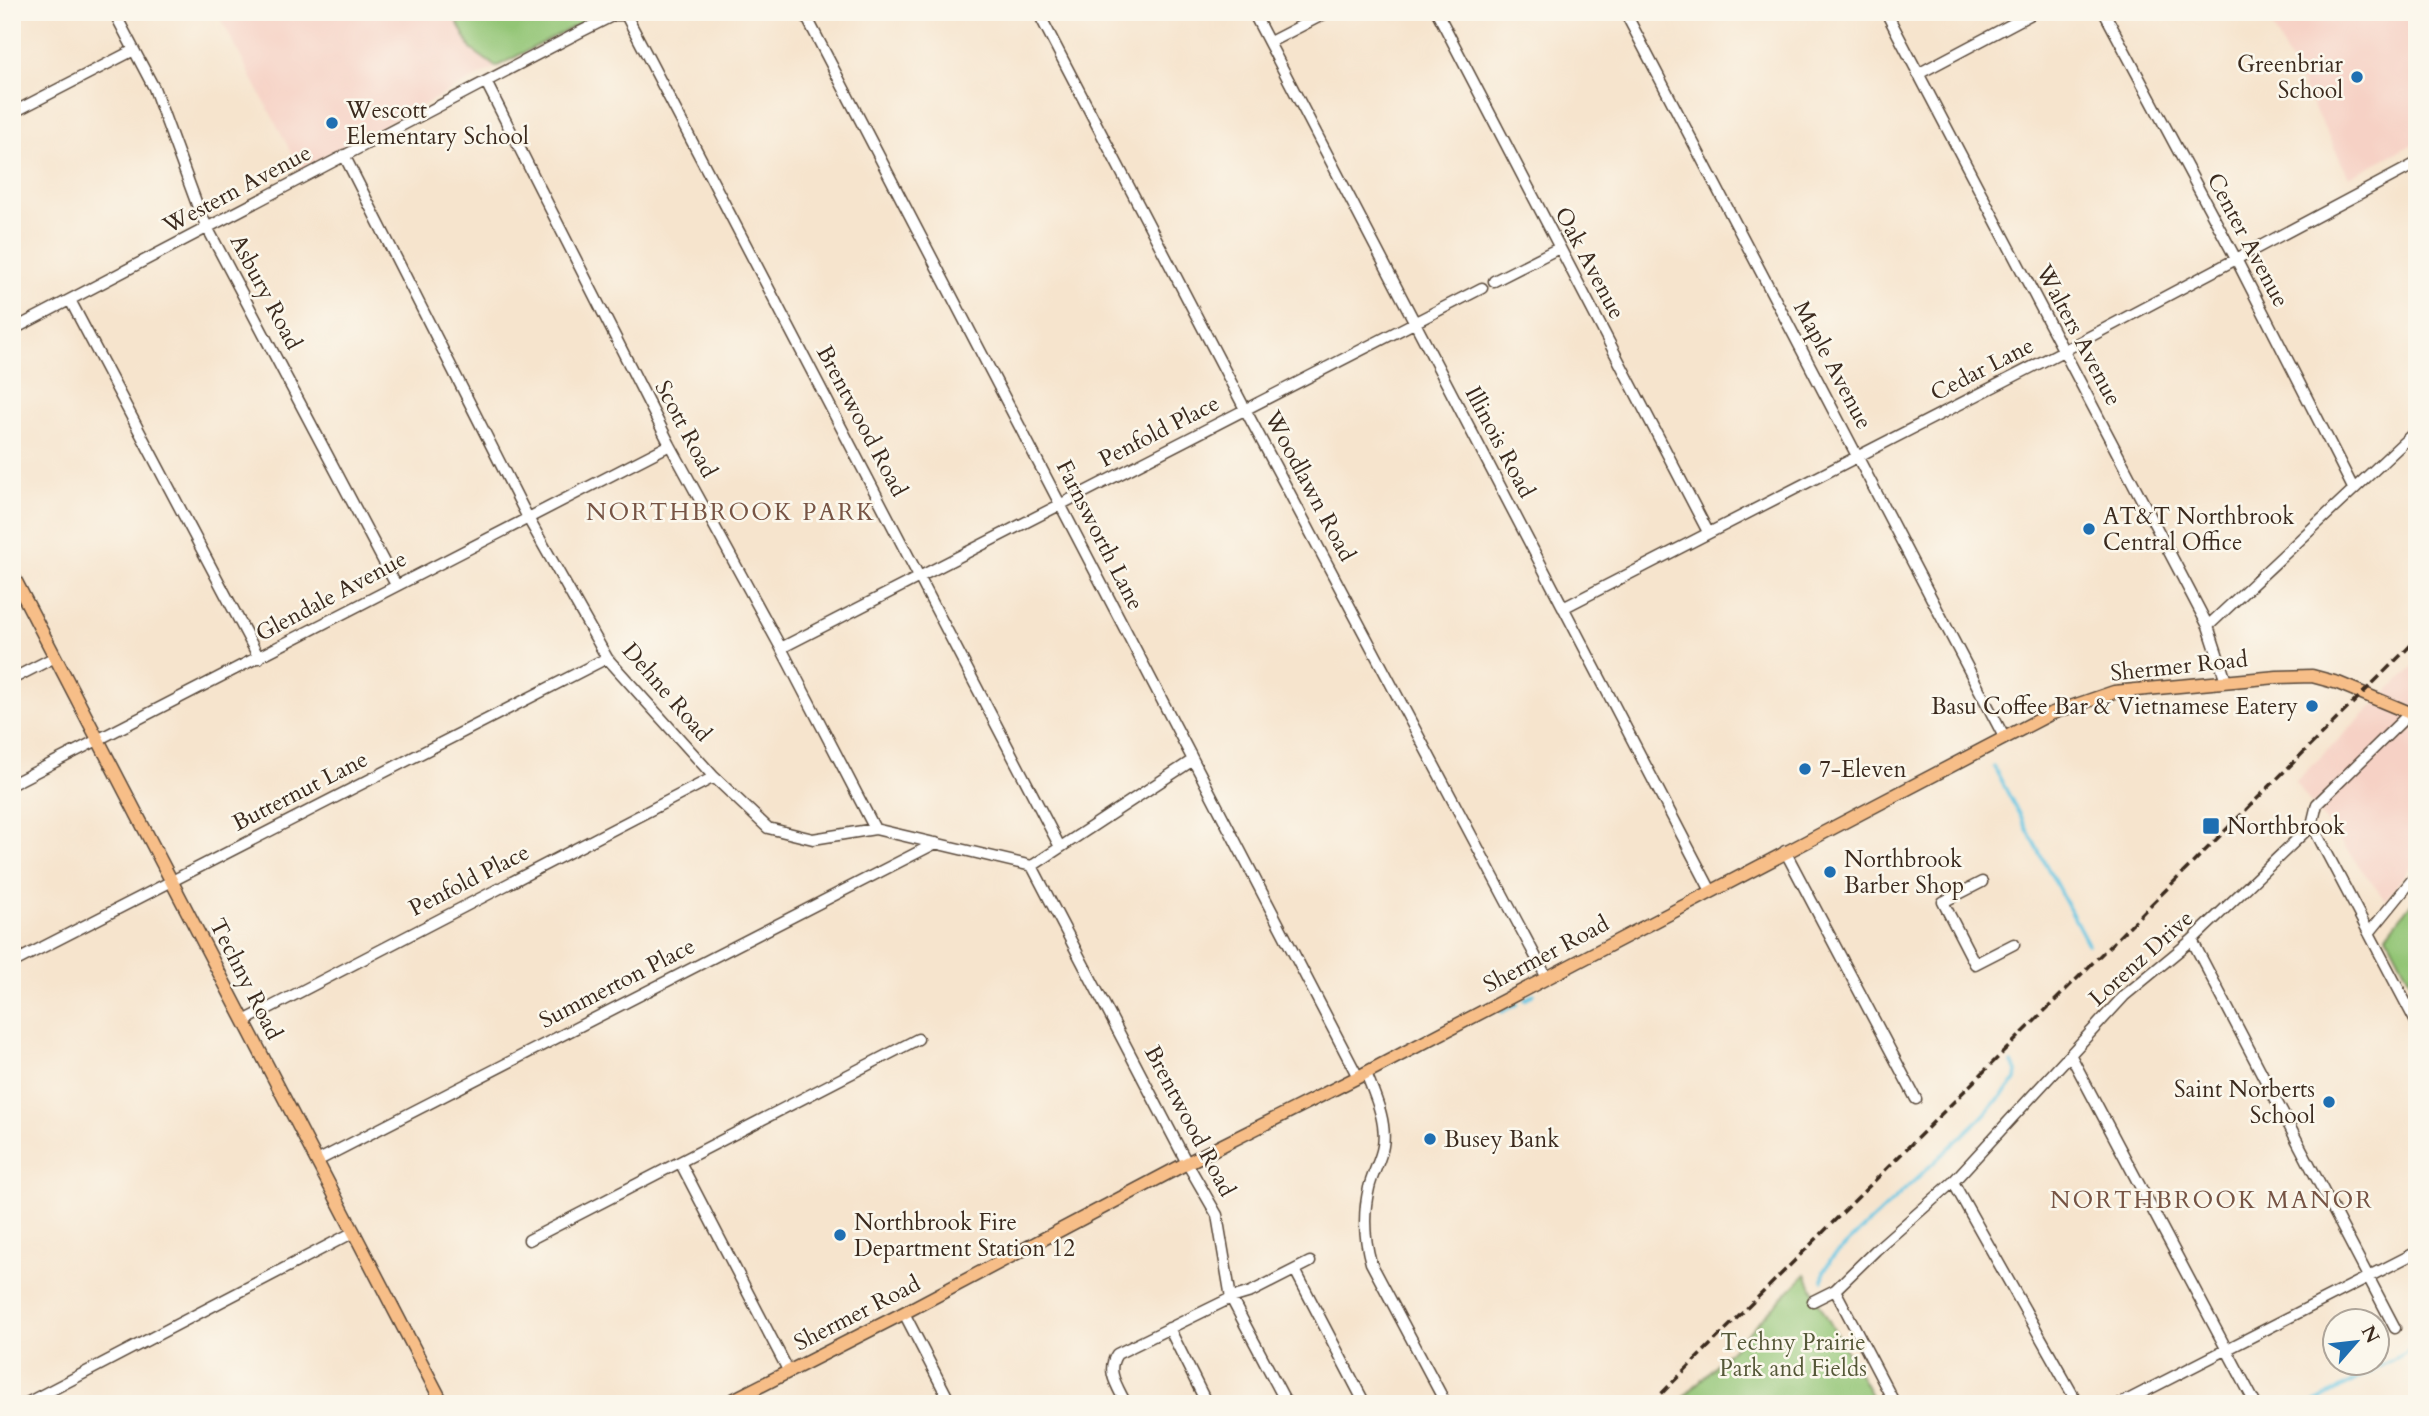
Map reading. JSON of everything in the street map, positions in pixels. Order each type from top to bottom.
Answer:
[{"type":"main road","name":"Techny Road","points":[[12,574],[443,1404]]},
{"type":"main road","name":"Shermer Road","points":[[725,1404],[904,1313],[1187,1163],[1362,1075],[2050,714],[2113,692],[2226,681],[2312,677],[2338,683],[2413,715]]},
{"type":"street","name":"Asbury Road","points":[[114,12],[153,88],[208,229],[396,585]]},
{"type":"street","name":"Farnsworth Lane","points":[[804,12],[1381,1115],[1383,1146],[1369,1188],[1365,1241],[1371,1263],[1446,1404]]},
{"type":"street","name":"Woodlawn Road","points":[[1038,12],[1546,978]]},
{"type":"street","name":"Illinois Road","points":[[1254,12],[1711,891]]},
{"type":"street","points":[[1270,42],[1328,12]]},
{"type":"street","name":"Oak Avenue","points":[[1437,12],[1708,532]]},
{"type":"street","name":"Maple Avenue","points":[[1625,12],[2004,737]]},
{"type":"street","name":"Walters Avenue","points":[[1886,12],[2208,626],[2226,681]]},
{"type":"street","points":[[1919,74],[2035,12]]},
{"type":"street","name":"Center Avenue","points":[[2104,12],[2236,259],[2353,488]]},
{"type":"street","name":"Western Avenue","points":[[12,330],[614,15],[629,14]]},
{"type":"street","name":"Brentwood Road","points":[[629,14],[1060,847]]},
{"type":"street","points":[[12,113],[134,50]]},
{"type":"street","name":"Scott Road","points":[[486,82],[670,445],[781,648],[875,829]]},
{"type":"street","name":"Dehne Road","points":[[344,155],[528,518],[607,658],[714,777],[768,828],[813,839],[875,829],[1032,866]]},
{"type":"street","name":"Cedar Lane","points":[[1563,608],[2063,351],[2417,163]]},
{"type":"street","points":[[1494,281],[1559,248]]},
{"type":"street","name":"Penfold Place","points":[[781,648],[1482,288]]},
{"type":"street","points":[[70,300],[258,658]]},
{"type":"street","points":[[2208,626],[2417,430]]},
{"type":"street","name":"Glendale Avenue","points":[[12,784],[670,445]]},
{"type":"street","points":[[12,679],[55,657]]},
{"type":"street","name":"Butternut Lane","points":[[12,963],[607,658]]},
{"type":"street","name":"Lorenz Drive","points":[[1813,1301],[1835,1290],[1953,1182],[2124,996],[2192,940],[2312,825],[2317,804],[2413,715]]},
{"type":"street","points":[[1032,866],[1193,760]]},
{"type":"street","name":"Penfold Place","points":[[244,1021],[714,777]]},
{"type":"street","points":[[2312,825],[2417,1024]]},
{"type":"street","name":"Summerton Place","points":[[317,1161],[936,844]]},
{"type":"street","points":[[1785,851],[1916,1099]]},
{"type":"street","name":"Brentwood Road","points":[[1032,866],[1187,1163],[1217,1215],[1231,1298],[1287,1404]]},
{"type":"street","points":[[2369,933],[2417,874]]},
{"type":"street","points":[[1982,881],[1943,902],[1975,964],[2014,944]]},
{"type":"street","points":[[2192,940],[2395,1328]]},
{"type":"street","points":[[529,1240],[918,1039]]},
{"type":"street","points":[[2071,1055],[2255,1402]]},
{"type":"street","points":[[680,1162],[789,1372]]},
{"type":"street","points":[[1953,1182],[2078,1404]]},
{"type":"street","points":[[25,1404],[354,1232]]},
{"type":"street","points":[[2120,1404],[2417,1252]]},
{"type":"street","points":[[1126,1404],[1111,1375],[1111,1362],[1117,1354],[1310,1262]]},
{"type":"street","points":[[1294,1270],[1365,1404]]},
{"type":"street","points":[[1835,1290],[1895,1404]]},
{"type":"street","points":[[904,1313],[951,1404]]},
{"type":"street","points":[[1169,1328],[1207,1404]]},
{"type":"shaded area","name":"Wescott Elementary School","points":[[217,12],[452,12],[471,49],[496,67],[300,169]]},
{"type":"shaded area","name":"Greenbriar School","points":[[2265,12],[2417,12],[2417,142],[2349,177]]},
{"type":"shaded area","points":[[2417,663],[2417,859],[2385,900],[2295,782]]},
{"type":"green space","points":[[452,12],[602,12],[496,67],[471,49]]},
{"type":"green space","points":[[2417,896],[2417,994],[2387,935]]},
{"type":"green space","name":"Techny Prairie Park and Fields","points":[[1806,1274],[1819,1303],[1876,1404],[1677,1404]]},
{"type":"waterway","points":[[1994,767],[2088,944]]},
{"type":"waterway","points":[[1525,1000],[1534,994]]},
{"type":"waterway","points":[[1502,1012],[1517,1004]]},
{"type":"waterway","points":[[1823,1280],[1824,1271],[1831,1259],[1981,1118],[2016,1080],[2017,1071],[2012,1063]]},
{"type":"waterway","points":[[2312,1404],[2417,1346]]},
{"type":"railway","points":[[1651,1404],[2417,639]]},
{"type":"place","name":"Greenbriar School","points":[[2357,77]]},
{"type":"place","name":"Wescott Elementary School","points":[[332,123]]},
{"type":"place","name":"AT&T Northbrook Central Office","points":[[2089,529]]},
{"type":"place","name":"Basu Coffee Bar & Vietnamese Eatery","points":[[2312,706]]},
{"type":"place","name":"7-Eleven","points":[[1805,769]]},
{"type":"place","name":"Northbrook","points":[[2211,826]]},
{"type":"place","name":"Northbrook Barber Shop","points":[[1830,872]]},
{"type":"place","name":"Saint Norberts School","points":[[2329,1102]]},
{"type":"place","name":"Busey Bank","points":[[1430,1139]]},
{"type":"place","name":"Northbrook Fire Department Station 12","points":[[840,1235]]},
{"type":"district","name":"NORTHBROOK PARK","points":[[731,512]]},
{"type":"district","name":"NORTHBROOK MANOR","points":[[2212,1200]]}]
